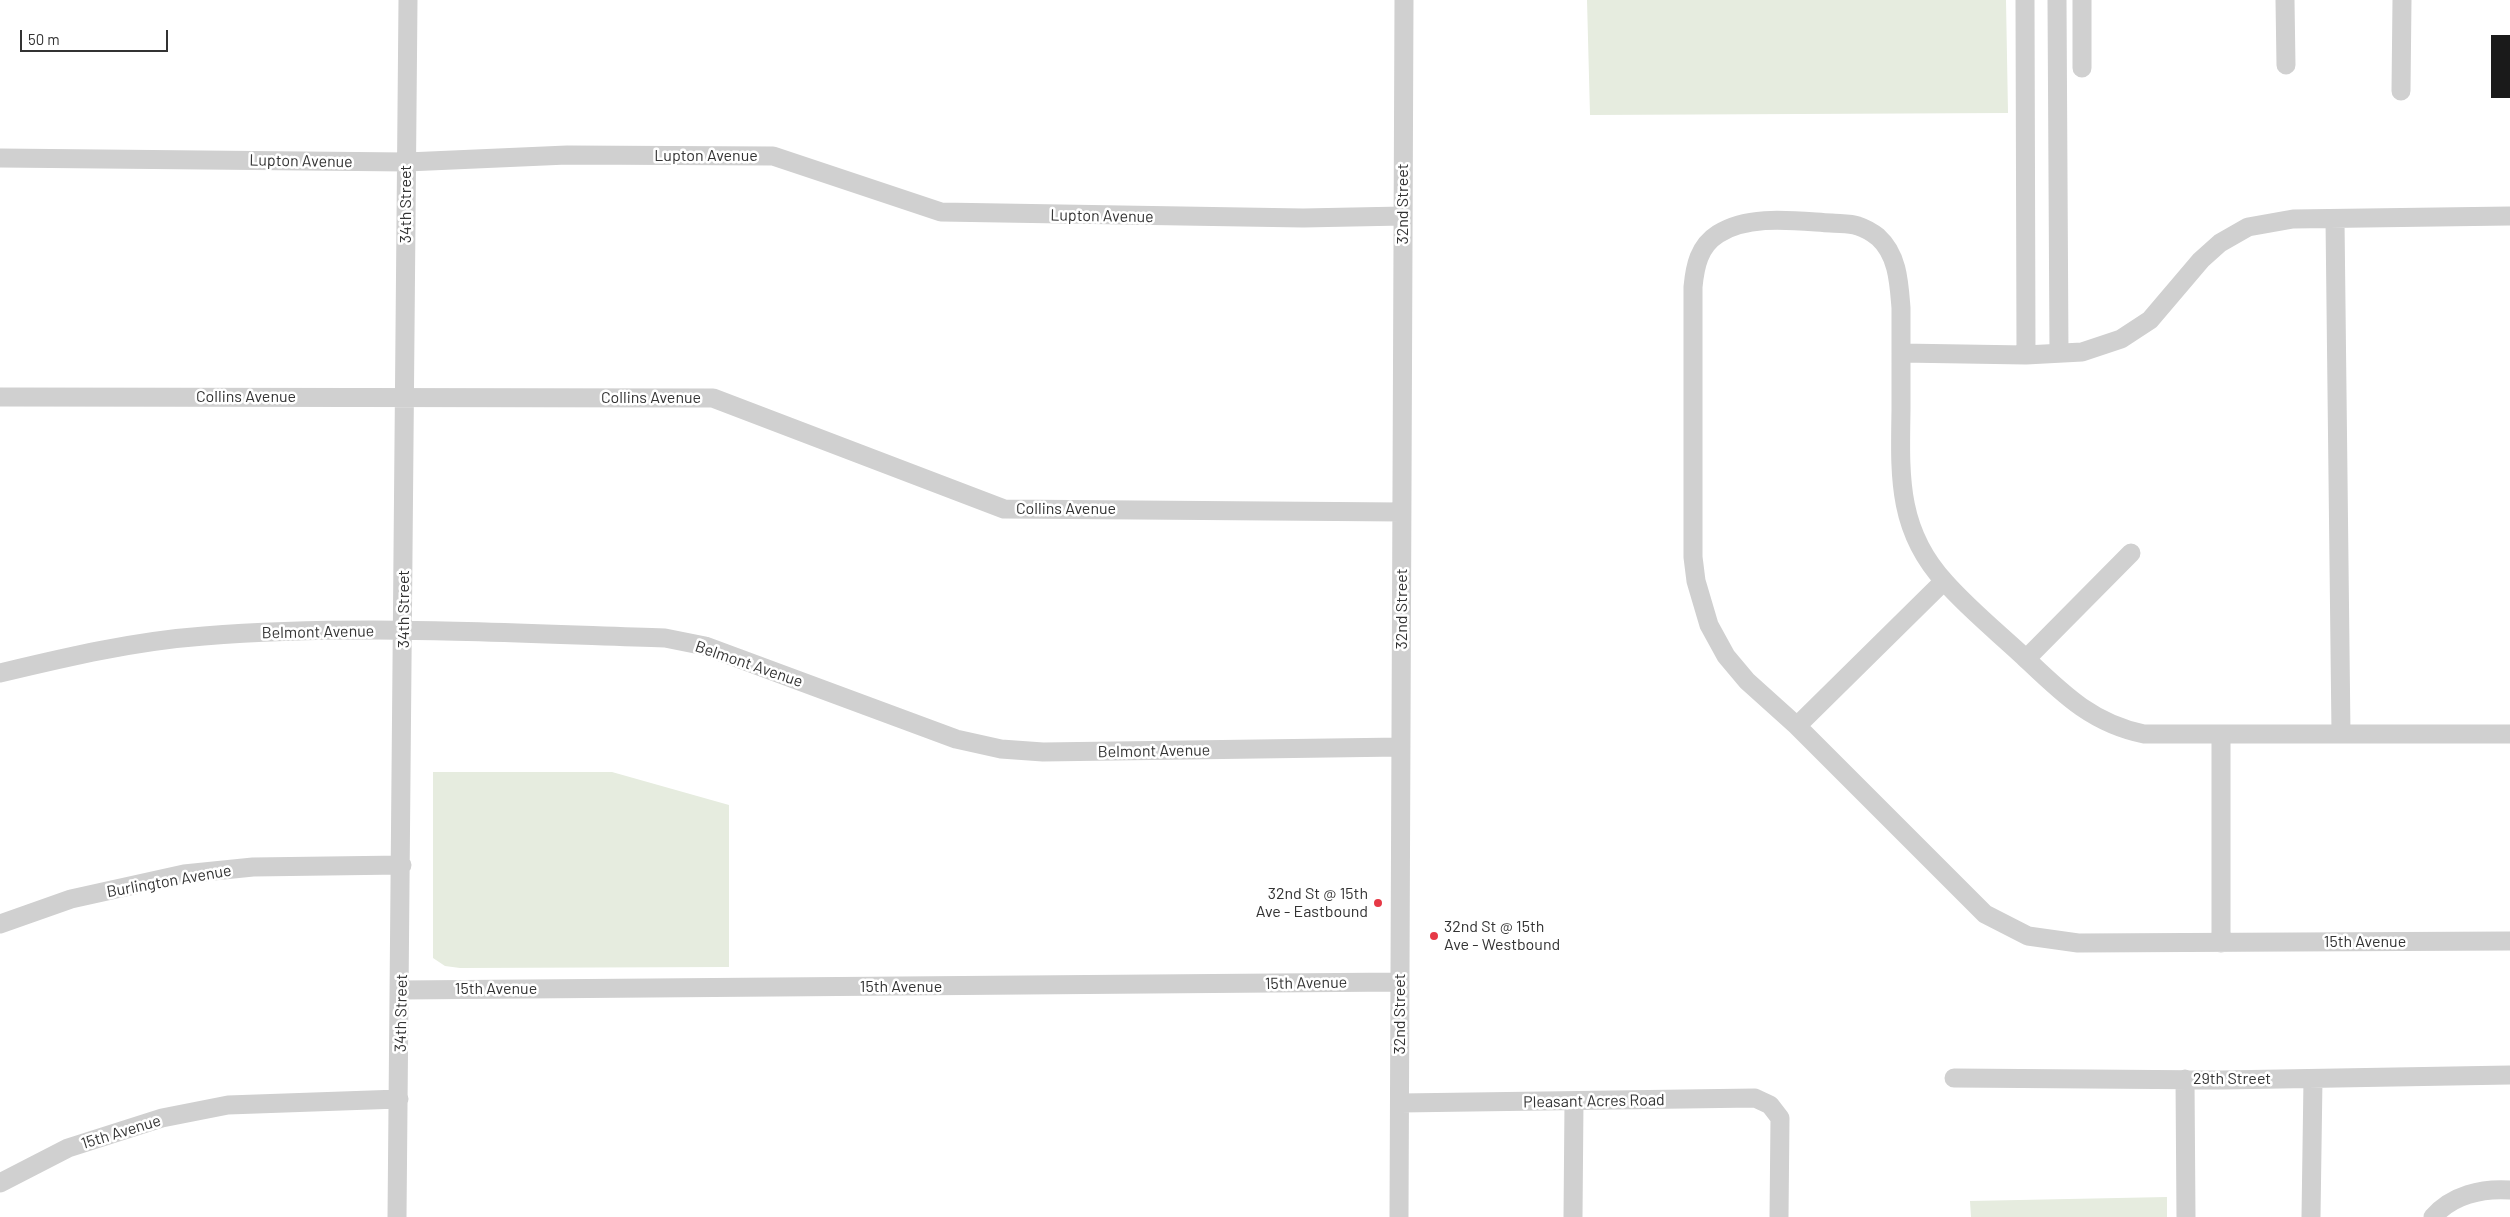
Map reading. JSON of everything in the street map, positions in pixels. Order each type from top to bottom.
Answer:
[{"type":"street","name":"34th Street","points":[[398,1217],[408,0]]},
{"type":"street","name":"32nd Street","points":[[1399,1217],[1401,1103],[1404,0]]},
{"type":"street","points":[[2024,0],[2026,355]]},
{"type":"street","points":[[2057,0],[2059,353]]},
{"type":"street","points":[[2082,0],[2082,68]]},
{"type":"street","points":[[2285,0],[2286,65]]},
{"type":"street","points":[[2401,91],[2402,0]]},
{"type":"street","name":"Lupton Avenue","points":[[0,158],[406,162],[567,155],[773,156],[941,212],[1303,218],[1403,216]]},
{"type":"street","points":[[1901,353],[2026,355],[2082,352],[2121,339],[2150,320],[2220,243],[2248,227],[2293,219],[2335,220],[2510,216]]},
{"type":"street","points":[[2335,220],[2340,734]]},
{"type":"street","name":"15th Avenue","points":[[2510,734],[2144,734],[2110,724],[2083,710],[2056,688],[1944,581],[1919,544],[1906,512],[1902,492],[1901,308],[1894,258],[1878,237],[1857,225],[1765,221],[1731,226],[1711,240],[1698,258],[1693,287],[1693,557],[1696,581],[1709,625],[1726,656],[1747,681],[1796,726],[1985,914],[2010,928],[2039,939],[2078,943],[2510,940]]},
{"type":"street","name":"Collins Avenue","points":[[0,397],[713,398],[1004,509],[1402,512]]},
{"type":"street","points":[[2026,658],[2131,553]]},
{"type":"street","points":[[1796,726],[1944,581]]},
{"type":"street","name":"Belmont Avenue","points":[[0,673],[80,654],[153,641],[204,636],[404,630],[665,638],[705,646],[956,739],[1001,749],[1043,752],[1401,747]]},
{"type":"street","points":[[2220,942],[2221,735]]},
{"type":"street","name":"Burlington Avenue","points":[[0,924],[71,899],[184,874],[253,867],[402,865]]},
{"type":"street","name":"15th Avenue","points":[[401,990],[1400,982]]},
{"type":"street","name":"29th Street","points":[[1954,1078],[2185,1079],[2510,1075]]},
{"type":"street","points":[[2311,1217],[2313,1078]]},
{"type":"street","points":[[2185,1079],[2186,1217]]},
{"type":"street","name":"Pleasant Acres Road","points":[[1401,1103],[1755,1098],[1770,1105],[1780,1118],[1779,1217]]},
{"type":"street","name":"15th Avenue","points":[[0,1183],[68,1148],[162,1118],[228,1105],[399,1099]]},
{"type":"street","points":[[1573,1217],[1574,1102]]},
{"type":"street","points":[[2433,1217],[2447,1204],[2484,1189],[2510,1190]]},
{"type":"shaded area","points":[[1587,0],[2006,0],[2008,113],[1590,115]]},
{"type":"shaded area","points":[[433,772],[612,772],[729,805],[729,967],[460,968],[445,966],[433,958]]},
{"type":"shaded area","points":[[2167,1197],[2167,1217],[1971,1217],[1970,1201]]},
{"type":"building","points":[[2491,35],[2510,35],[2510,98],[2491,98]]},
{"type":"place","name":"32nd St @ 15th Ave - Eastbound","points":[[1378,903]]},
{"type":"place","name":"32nd St @ 15th Ave - Westbound","points":[[1434,936]]}]
